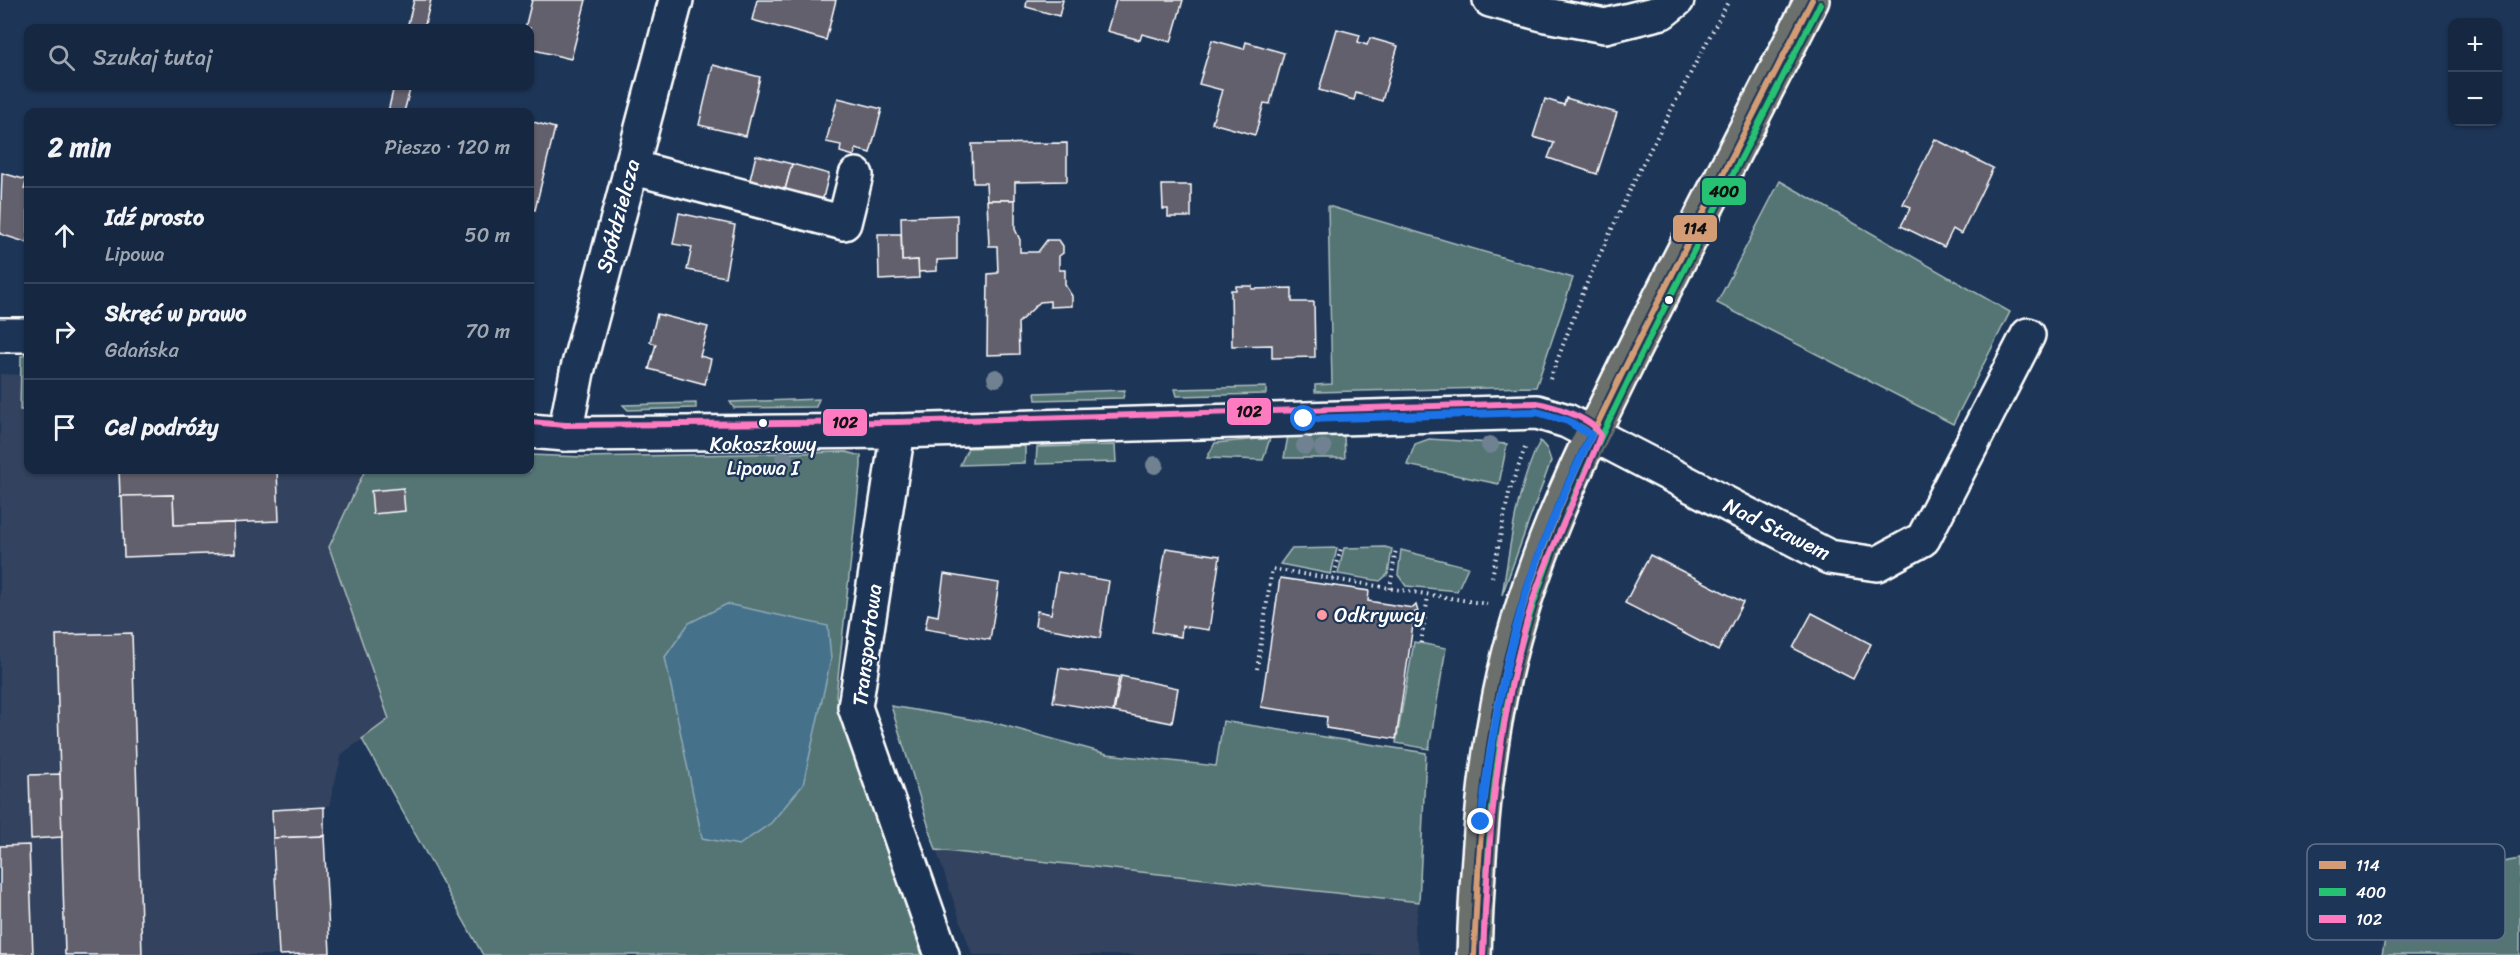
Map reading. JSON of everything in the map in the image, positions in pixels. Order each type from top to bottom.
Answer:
[{"type":"main road","points":[[1474,955],[1481,822],[1497,707],[1518,621],[1535,566],[1556,511],[1591,435],[1812,0]]},
{"type":"street","name":"Spółdzielcza","points":[[565,434],[577,372],[676,0]]},
{"type":"street","points":[[1490,0],[1546,15],[1605,26],[1662,12],[1677,0]]},
{"type":"street","points":[[631,167],[844,223],[856,175]]},
{"type":"street","points":[[0,335],[24,335]]},
{"type":"street","name":"Nad Stawem","points":[[534,431],[565,434],[898,431],[1537,412],[1568,421],[1829,557],[1877,564],[1923,539],[2028,335]]},
{"type":"street","name":"Transportowa","points":[[898,431],[855,707],[942,955]]},
{"type":"path","points":[[1545,390],[1588,280],[1635,179],[1729,0]]},
{"type":"path","points":[[1333,579],[1341,548]]},
{"type":"path","points":[[1390,590],[1396,548]]},
{"type":"path","points":[[1257,669],[1272,569],[1487,604]]},
{"type":"path","points":[[1421,643],[1428,596]]},
{"type":"shaded area","points":[[0,374],[24,375],[24,474],[363,474],[329,547],[389,720],[342,754],[329,806],[270,809],[278,955],[0,955]]},
{"type":"shaded area","points":[[727,604],[828,626],[831,659],[803,785],[771,823],[739,845],[702,838],[665,657],[689,623]]},
{"type":"shaded area","points":[[936,850],[1419,902],[1414,933],[1420,955],[972,955]]},
{"type":"green space","points":[[1780,181],[2010,312],[1953,424],[1717,303]]},
{"type":"green space","points":[[1328,206],[1573,278],[1536,387],[1315,392],[1315,385],[1332,384]]},
{"type":"green space","points":[[21,356],[24,356],[24,410],[20,410]]},
{"type":"green space","points":[[1266,387],[1266,394],[1177,396],[1175,389]]},
{"type":"green space","points":[[1125,390],[1123,398],[1036,400],[1035,393]]},
{"type":"green space","points":[[819,399],[816,407],[734,408],[730,402]]},
{"type":"green space","points":[[696,403],[696,408],[628,410],[623,405]]},
{"type":"green space","points":[[1344,435],[1345,458],[1284,458],[1288,436]]},
{"type":"green space","points":[[1270,438],[1263,460],[1207,458],[1215,443]]},
{"type":"green space","points":[[1429,439],[1507,444],[1499,484],[1407,465],[1415,444]]},
{"type":"green space","points":[[1540,441],[1547,449],[1551,461],[1502,595],[1520,497]]},
{"type":"green space","points":[[1115,445],[1116,462],[1036,464],[1037,447]]},
{"type":"green space","points":[[1025,446],[1025,463],[960,465],[968,448]]},
{"type":"green space","points":[[846,452],[861,456],[836,696],[922,955],[483,955],[362,739],[389,719],[329,547],[363,474],[534,474],[534,455],[583,457]]},
{"type":"green space","points":[[1385,547],[1392,549],[1388,574],[1380,581],[1338,574],[1344,548]]},
{"type":"green space","points":[[1337,548],[1331,574],[1280,564],[1291,549]]},
{"type":"green space","points":[[1401,550],[1468,567],[1457,591],[1406,586],[1398,575]]},
{"type":"green space","points":[[1414,642],[1446,648],[1429,749],[1396,743]]},
{"type":"green space","points":[[891,706],[999,724],[1107,754],[1216,766],[1223,721],[1426,753],[1419,902],[936,850]]},
{"type":"green space","points":[[2520,859],[2520,955],[2382,955],[2385,940],[2505,940],[2505,862]]},
{"type":"building","points":[[414,0],[431,0],[425,24],[408,24]]},
{"type":"building","points":[[532,0],[586,0],[571,59],[534,50],[534,24],[526,24]]},
{"type":"building","points":[[757,0],[836,0],[826,40],[752,20]]},
{"type":"building","points":[[1027,0],[1063,0],[1059,16],[1026,7]]},
{"type":"building","points":[[1116,0],[1183,0],[1171,42],[1142,34],[1140,40],[1107,31]]},
{"type":"building","points":[[1337,29],[1360,35],[1358,42],[1367,45],[1370,38],[1398,46],[1382,101],[1356,93],[1354,100],[1319,90]]},
{"type":"building","points":[[1212,40],[1244,49],[1246,42],[1284,53],[1270,104],[1264,103],[1255,135],[1212,123],[1222,90],[1199,84]]},
{"type":"building","points":[[713,65],[760,77],[746,136],[699,125]]},
{"type":"building","points":[[393,90],[410,90],[405,108],[389,108]]},
{"type":"building","points":[[838,98],[882,109],[870,153],[856,149],[854,156],[840,152],[841,145],[826,142]]},
{"type":"building","points":[[1566,98],[1617,113],[1597,174],[1548,158],[1554,143],[1533,137],[1545,99],[1564,105]]},
{"type":"building","points":[[534,122],[555,128],[534,210]]},
{"type":"building","points":[[1935,139],[1993,168],[1961,234],[1953,229],[1944,247],[1901,226],[1911,207],[1903,204]]},
{"type":"building","points":[[1067,143],[1067,181],[1015,182],[1015,200],[987,200],[986,183],[973,183],[972,144]]},
{"type":"building","points":[[756,155],[792,164],[783,197],[748,188]]},
{"type":"building","points":[[792,164],[829,174],[821,206],[783,197]]},
{"type":"building","points":[[2,173],[24,179],[24,242],[0,234]]},
{"type":"building","points":[[1162,185],[1191,185],[1191,217],[1168,217],[1168,209],[1163,209]]},
{"type":"building","points":[[987,200],[1015,200],[1015,229],[1020,240],[1020,252],[1038,252],[1047,240],[1059,240],[1063,246],[1063,253],[1059,256],[1059,270],[1065,270],[1065,285],[1072,296],[1072,306],[1050,307],[1050,301],[1040,302],[1018,323],[1019,354],[987,355],[988,274],[998,273],[997,246],[989,246]]},
{"type":"building","points":[[679,213],[735,225],[725,277],[687,270],[692,247],[673,244]]},
{"type":"building","points":[[957,215],[957,259],[937,260],[937,271],[918,272],[918,260],[902,261],[901,217]]},
{"type":"building","points":[[878,234],[901,234],[902,261],[918,260],[919,278],[879,280]]},
{"type":"building","points":[[1236,286],[1252,286],[1252,289],[1292,288],[1292,302],[1314,302],[1315,357],[1272,358],[1272,345],[1232,346],[1231,290],[1236,290]]},
{"type":"building","points":[[657,314],[708,327],[700,356],[711,359],[705,384],[649,369],[656,344],[650,342]]},
{"type":"building","points":[[119,474],[277,474],[279,521],[174,525],[173,495],[120,497]]},
{"type":"building","points":[[403,488],[405,511],[373,514],[371,491]]},
{"type":"building","points":[[173,495],[174,525],[234,523],[235,553],[124,557],[122,496]]},
{"type":"building","points":[[1166,548],[1220,556],[1209,630],[1182,626],[1181,637],[1152,632]]},
{"type":"building","points":[[1650,555],[1743,602],[1718,651],[1625,603]]},
{"type":"building","points":[[1058,572],[1109,581],[1100,638],[1035,626],[1037,611],[1051,614]]},
{"type":"building","points":[[944,574],[999,583],[990,640],[925,629],[928,614],[938,616]]},
{"type":"building","points":[[1280,578],[1369,591],[1368,601],[1413,608],[1416,605],[1418,612],[1415,612],[1396,739],[1326,728],[1327,717],[1261,707]]},
{"type":"building","points":[[1812,613],[1871,644],[1853,679],[1793,648]]},
{"type":"building","points":[[132,633],[142,955],[65,955],[56,635]]},
{"type":"building","points":[[1059,668],[1119,677],[1113,712],[1053,702]]},
{"type":"building","points":[[1121,676],[1178,688],[1172,723],[1114,712]]},
{"type":"building","points":[[60,774],[62,837],[31,839],[29,775]]},
{"type":"building","points":[[324,807],[324,836],[273,838],[272,810]]},
{"type":"building","points":[[324,836],[330,953],[279,955],[273,838]]},
{"type":"building","points":[[29,845],[33,955],[0,955],[0,846]]},
{"type":"transit line","name":"114","points":[[1474,955],[1483,806],[1493,732],[1508,659],[1536,569],[1552,525],[1590,439],[1812,0]]},
{"type":"transit line","name":"400","points":[[1483,955],[1486,881],[1496,769],[1517,660],[1545,570],[1580,483],[1619,399],[1820,4]]},
{"type":"transit line","name":"102","points":[[534,422],[565,425],[898,422],[1537,403],[1563,410],[1583,419],[1591,424],[1600,436],[1540,579],[1511,687],[1492,820],[1483,955]]},
{"type":"place","name":"Kokoszkowy Lipowa I","points":[[763,423]]},
{"type":"place","name":"Odkrywcy","points":[[1322,615]]},
{"type":"route","points":[[1304,419],[1537,412],[1568,421],[1591,435],[1556,511],[1535,566],[1518,621],[1497,707],[1481,822]]}]
